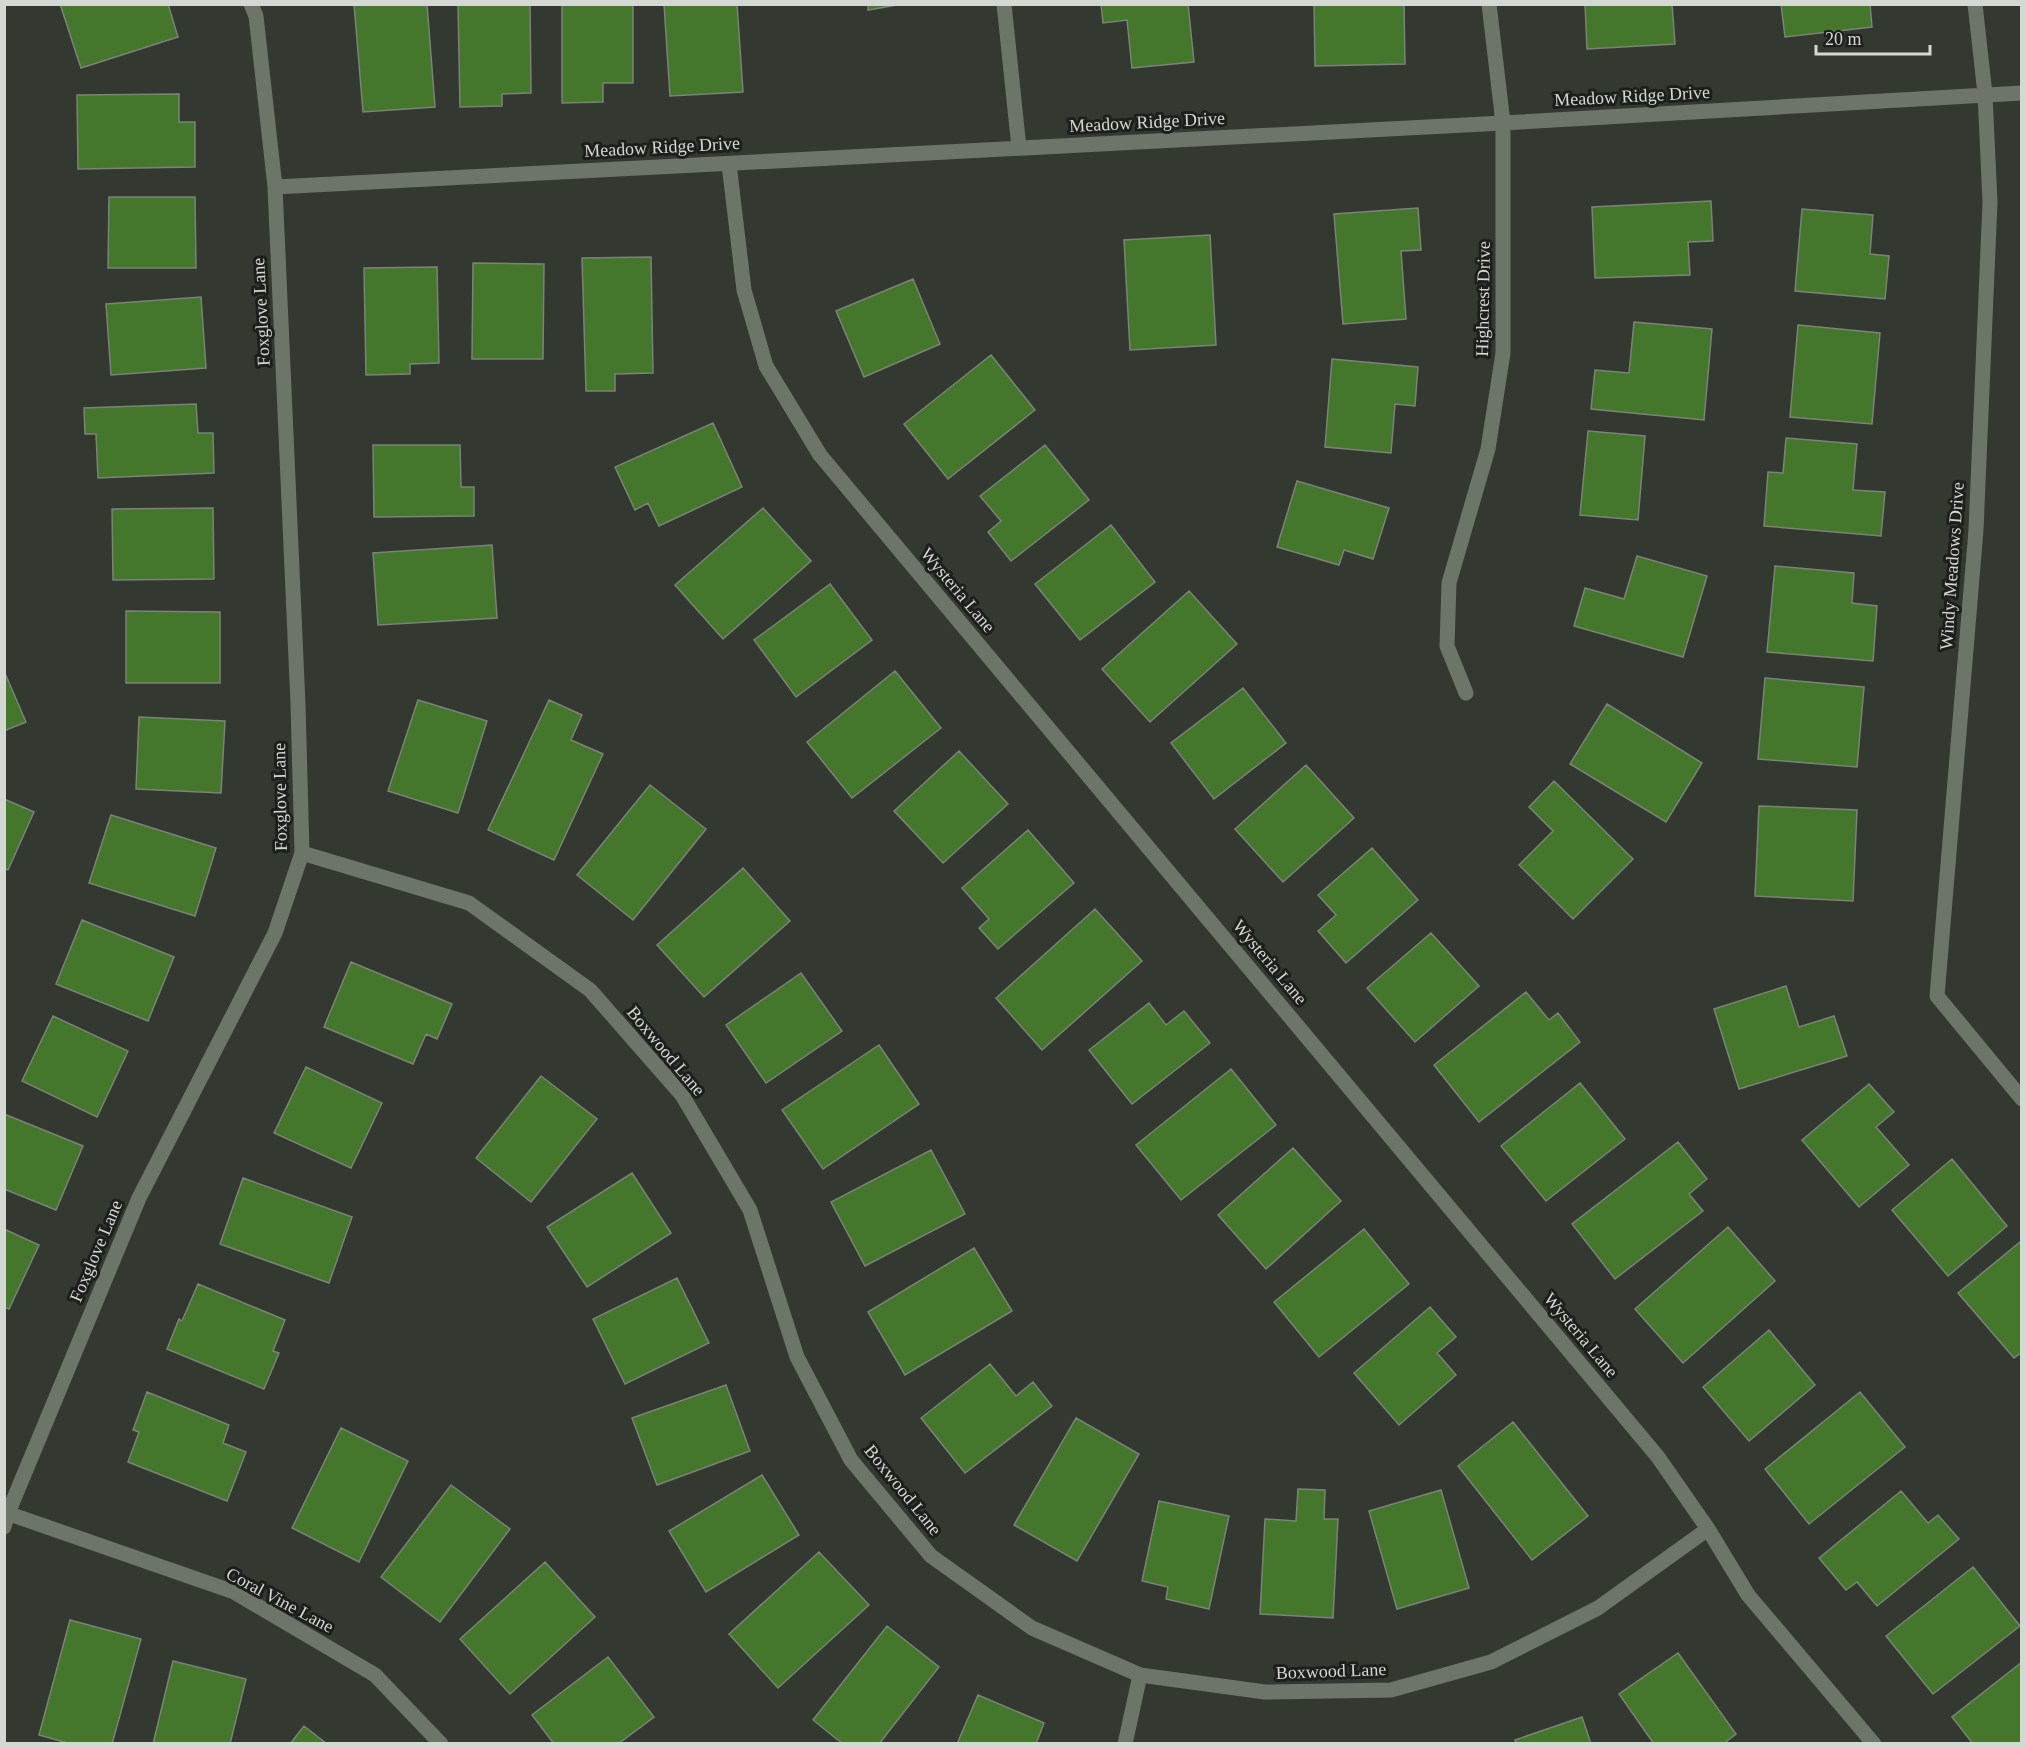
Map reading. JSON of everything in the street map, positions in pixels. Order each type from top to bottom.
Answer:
[{"type":"street","name":"Foxglove Lane","points":[[6,1517],[139,1198],[275,933],[302,853],[298,704],[275,187],[256,16],[251,4]]},
{"type":"street","points":[[1004,4],[1019,148]]},
{"type":"street","name":"Highcrest Drive","points":[[1466,693],[1447,646],[1449,583],[1488,449],[1503,353],[1503,123],[1489,4]]},
{"type":"street","name":"Windy Meadows Drive","points":[[1975,4],[1985,94],[1990,202],[1976,530],[1937,996],[2022,1099]]},
{"type":"street","name":"Meadow Ridge Drive","points":[[275,187],[1503,123],[2022,93]]},
{"type":"street","name":"Wysteria Lane","points":[[729,164],[744,290],[766,366],[820,455],[1658,1457],[1708,1529],[1748,1595],[1874,1743]]},
{"type":"street","name":"Boxwood Lane","points":[[302,853],[469,903],[590,990],[682,1095],[750,1210],[797,1358],[851,1460],[931,1556],[1032,1628],[1140,1675],[1265,1692],[1391,1690],[1491,1662],[1598,1608],[1708,1529]]},
{"type":"street","name":"Coral Vine Lane","points":[[6,1517],[234,1592],[375,1675],[441,1743]]},
{"type":"street","points":[[1125,1743],[1140,1675]]},
{"type":"building","points":[[60,4],[168,4],[178,37],[81,68]]},
{"type":"building","points":[[354,4],[427,4],[435,107],[363,112]]},
{"type":"building","points":[[458,4],[530,4],[531,93],[502,94],[502,106],[460,107]]},
{"type":"building","points":[[562,4],[633,4],[633,83],[603,83],[603,102],[562,103]]},
{"type":"building","points":[[664,4],[737,4],[743,92],[670,96]]},
{"type":"building","points":[[868,4],[903,4],[868,10]]},
{"type":"building","points":[[1101,4],[1188,4],[1194,62],[1132,68],[1127,20],[1103,23]]},
{"type":"building","points":[[1314,4],[1404,4],[1405,64],[1315,66]]},
{"type":"building","points":[[1585,4],[1672,4],[1675,44],[1587,49]]},
{"type":"building","points":[[1781,4],[1870,4],[1872,27],[1785,37]]},
{"type":"building","points":[[179,94],[179,122],[195,122],[195,167],[78,169],[77,95]]},
{"type":"building","points":[[109,197],[195,197],[196,268],[108,268]]},
{"type":"building","points":[[1711,201],[1713,241],[1688,242],[1690,275],[1595,278],[1592,207]]},
{"type":"building","points":[[1418,208],[1421,250],[1401,251],[1406,319],[1343,324],[1334,214]]},
{"type":"building","points":[[1802,209],[1873,215],[1870,254],[1889,256],[1885,299],[1795,291]]},
{"type":"building","points":[[1210,235],[1216,345],[1130,350],[1124,240]]},
{"type":"building","points":[[651,257],[653,373],[615,374],[615,391],[586,391],[582,258]]},
{"type":"building","points":[[473,263],[544,264],[543,359],[472,359]]},
{"type":"building","points":[[437,267],[439,363],[410,364],[410,374],[366,375],[364,268]]},
{"type":"building","points":[[913,279],[940,344],[864,377],[836,311]]},
{"type":"building","points":[[201,297],[206,368],[111,375],[106,304]]},
{"type":"building","points":[[1634,322],[1712,329],[1704,420],[1591,409],[1595,370],[1629,373]]},
{"type":"building","points":[[1798,325],[1880,333],[1872,424],[1790,417]]},
{"type":"building","points":[[991,355],[1035,410],[948,479],[904,424]]},
{"type":"building","points":[[1332,359],[1418,367],[1415,406],[1395,404],[1391,453],[1325,447]]},
{"type":"building","points":[[196,404],[198,433],[213,433],[214,473],[98,478],[96,434],[85,434],[84,408]]},
{"type":"building","points":[[713,423],[742,487],[659,526],[648,503],[635,510],[615,467]]},
{"type":"building","points":[[1588,431],[1645,436],[1638,520],[1580,515]]},
{"type":"building","points":[[1786,438],[1857,444],[1853,490],[1885,492],[1881,536],[1764,526],[1768,472],[1783,473]]},
{"type":"building","points":[[373,445],[460,445],[461,487],[474,487],[474,516],[374,517]]},
{"type":"building","points":[[1045,445],[1089,500],[1011,561],[988,532],[1001,521],[980,496]]},
{"type":"building","points":[[1297,481],[1389,508],[1373,559],[1344,550],[1339,565],[1277,547]]},
{"type":"building","points":[[213,508],[214,579],[113,580],[112,509]]},
{"type":"building","points":[[763,508],[811,561],[723,639],[675,585]]},
{"type":"building","points":[[1111,525],[1155,582],[1080,640],[1035,584]]},
{"type":"building","points":[[492,545],[497,618],[378,625],[373,553]]},
{"type":"building","points":[[1637,556],[1707,576],[1683,657],[1574,626],[1585,588],[1624,599]]},
{"type":"building","points":[[1775,566],[1854,573],[1852,603],[1877,606],[1873,661],[1767,652]]},
{"type":"building","points":[[830,584],[872,640],[796,697],[754,640]]},
{"type":"building","points":[[1189,591],[1237,644],[1150,722],[1102,669]]},
{"type":"building","points":[[126,611],[220,612],[220,683],[126,683]]},
{"type":"building","points":[[4,671],[26,722],[4,731]]},
{"type":"building","points":[[895,671],[941,728],[852,798],[807,742]]},
{"type":"building","points":[[1765,678],[1864,687],[1857,767],[1758,759]]},
{"type":"building","points":[[1243,688],[1286,743],[1214,799],[1171,743]]},
{"type":"building","points":[[418,700],[487,721],[458,813],[388,791]]},
{"type":"building","points":[[549,700],[582,715],[571,740],[603,754],[554,860],[488,830]]},
{"type":"building","points":[[1607,704],[1702,763],[1666,822],[1570,764]]},
{"type":"building","points":[[139,717],[225,721],[221,793],[136,789]]},
{"type":"building","points":[[959,751],[1008,804],[943,863],[894,811]]},
{"type":"building","points":[[1306,765],[1354,818],[1283,882],[1235,829]]},
{"type":"building","points":[[1554,781],[1633,859],[1573,919],[1519,865],[1553,831],[1529,807]]},
{"type":"building","points":[[650,785],[706,829],[633,920],[577,875]]},
{"type":"building","points":[[4,799],[34,812],[8,870],[4,868]]},
{"type":"building","points":[[1759,806],[1857,810],[1853,901],[1755,896]]},
{"type":"building","points":[[111,815],[216,848],[195,916],[89,883]]},
{"type":"building","points":[[1028,830],[1074,883],[998,949],[979,928],[989,919],[962,888]]},
{"type":"building","points":[[1372,848],[1418,900],[1346,963],[1318,931],[1336,915],[1318,895]]},
{"type":"building","points":[[743,868],[790,921],[704,997],[657,945]]},
{"type":"building","points":[[1095,909],[1142,961],[1042,1050],[996,998]]},
{"type":"building","points":[[82,920],[174,957],[148,1021],[56,984]]},
{"type":"building","points":[[1431,933],[1479,986],[1415,1042],[1367,988]]},
{"type":"building","points":[[351,962],[452,1004],[437,1039],[426,1034],[413,1064],[324,1027]]},
{"type":"building","points":[[801,973],[842,1031],[766,1083],[726,1025]]},
{"type":"building","points":[[1786,986],[1799,1027],[1834,1016],[1847,1056],[1739,1089],[1714,1009]]},
{"type":"building","points":[[1526,992],[1549,1020],[1558,1013],[1580,1042],[1479,1122],[1434,1065]]},
{"type":"building","points":[[1149,1003],[1166,1025],[1184,1011],[1210,1043],[1132,1104],[1089,1050]]},
{"type":"building","points":[[53,1016],[128,1051],[97,1117],[22,1081]]},
{"type":"building","points":[[879,1045],[919,1104],[823,1169],[782,1110]]},
{"type":"building","points":[[306,1067],[382,1103],[351,1168],[274,1133]]},
{"type":"building","points":[[1231,1069],[1276,1125],[1181,1200],[1136,1145]]},
{"type":"building","points":[[541,1076],[597,1119],[531,1202],[476,1158]]},
{"type":"building","points":[[1580,1083],[1625,1139],[1546,1201],[1501,1146]]},
{"type":"building","points":[[1869,1084],[1894,1112],[1876,1127],[1909,1165],[1859,1207],[1802,1140]]},
{"type":"building","points":[[4,1114],[83,1146],[56,1210],[4,1189]]},
{"type":"building","points":[[1678,1142],[1707,1179],[1689,1194],[1703,1211],[1615,1279],[1572,1224]]},
{"type":"building","points":[[1293,1148],[1341,1201],[1266,1269],[1218,1215]]},
{"type":"building","points":[[931,1150],[965,1214],[865,1266],[831,1202]]},
{"type":"building","points":[[1952,1159],[2007,1226],[1948,1276],[1892,1210]]},
{"type":"building","points":[[632,1173],[671,1233],[587,1287],[547,1227]]},
{"type":"building","points":[[243,1178],[352,1217],[329,1283],[220,1244]]},
{"type":"building","points":[[1728,1227],[1775,1281],[1683,1363],[1635,1309]]},
{"type":"building","points":[[4,1229],[39,1245],[9,1309],[4,1307]]},
{"type":"building","points":[[1364,1229],[1409,1284],[1319,1357],[1274,1302]]},
{"type":"building","points":[[2020,1242],[2022,1244],[2022,1352],[2014,1358],[1958,1293]]},
{"type":"building","points":[[974,1248],[1012,1311],[905,1375],[868,1312]]},
{"type":"building","points":[[677,1278],[709,1343],[625,1384],[593,1319]]},
{"type":"building","points":[[198,1284],[285,1320],[273,1351],[279,1353],[264,1389],[167,1349],[179,1319],[182,1321]]},
{"type":"building","points":[[1430,1307],[1456,1337],[1437,1353],[1456,1375],[1399,1425],[1354,1373]]},
{"type":"building","points":[[1769,1330],[1815,1385],[1749,1441],[1703,1387]]},
{"type":"building","points":[[990,1364],[1016,1396],[1033,1382],[1052,1406],[965,1473],[921,1418]]},
{"type":"building","points":[[726,1385],[750,1451],[657,1485],[632,1418]]},
{"type":"building","points":[[147,1392],[229,1425],[223,1443],[246,1452],[227,1501],[128,1462],[139,1432],[133,1430]]},
{"type":"building","points":[[1860,1392],[1905,1447],[1809,1524],[1765,1469]]},
{"type":"building","points":[[1076,1418],[1139,1454],[1077,1561],[1014,1525]]},
{"type":"building","points":[[1513,1422],[1588,1516],[1532,1560],[1458,1466]]},
{"type":"building","points":[[341,1428],[408,1461],[359,1562],[292,1528]]},
{"type":"building","points":[[762,1475],[799,1535],[706,1592],[669,1531]]},
{"type":"building","points":[[451,1485],[510,1529],[440,1622],[381,1577]]},
{"type":"building","points":[[1298,1489],[1325,1490],[1324,1519],[1338,1519],[1333,1618],[1260,1614],[1265,1519],[1296,1521]]},
{"type":"building","points":[[1441,1490],[1469,1588],[1397,1609],[1369,1511]]},
{"type":"building","points":[[1901,1491],[1928,1523],[1938,1515],[1959,1539],[1877,1606],[1857,1582],[1846,1590],[1819,1558]]},
{"type":"building","points":[[1159,1501],[1229,1516],[1209,1609],[1166,1599],[1168,1587],[1142,1581]]},
{"type":"building","points":[[819,1552],[869,1605],[778,1688],[729,1634]]},
{"type":"building","points":[[545,1562],[595,1617],[510,1694],[460,1639]]},
{"type":"building","points":[[1973,1567],[2020,1626],[1933,1694],[1886,1636]]},
{"type":"building","points":[[70,1620],[141,1639],[112,1744],[71,1744],[39,1735]]},
{"type":"building","points":[[887,1626],[939,1667],[879,1744],[843,1744],[813,1720]]},
{"type":"building","points":[[1678,1653],[1736,1734],[1723,1744],[1654,1744],[1619,1694]]},
{"type":"building","points":[[608,1657],[654,1717],[618,1744],[554,1744],[532,1715]]},
{"type":"building","points":[[173,1661],[246,1679],[230,1744],[153,1744]]},
{"type":"building","points":[[2022,1662],[2022,1744],[1973,1744],[1952,1717]]},
{"type":"building","points":[[978,1695],[1044,1723],[1036,1744],[957,1744]]},
{"type":"building","points":[[1582,1717],[1591,1744],[1516,1744],[1515,1740]]},
{"type":"building","points":[[304,1726],[327,1744],[290,1744]]}]
